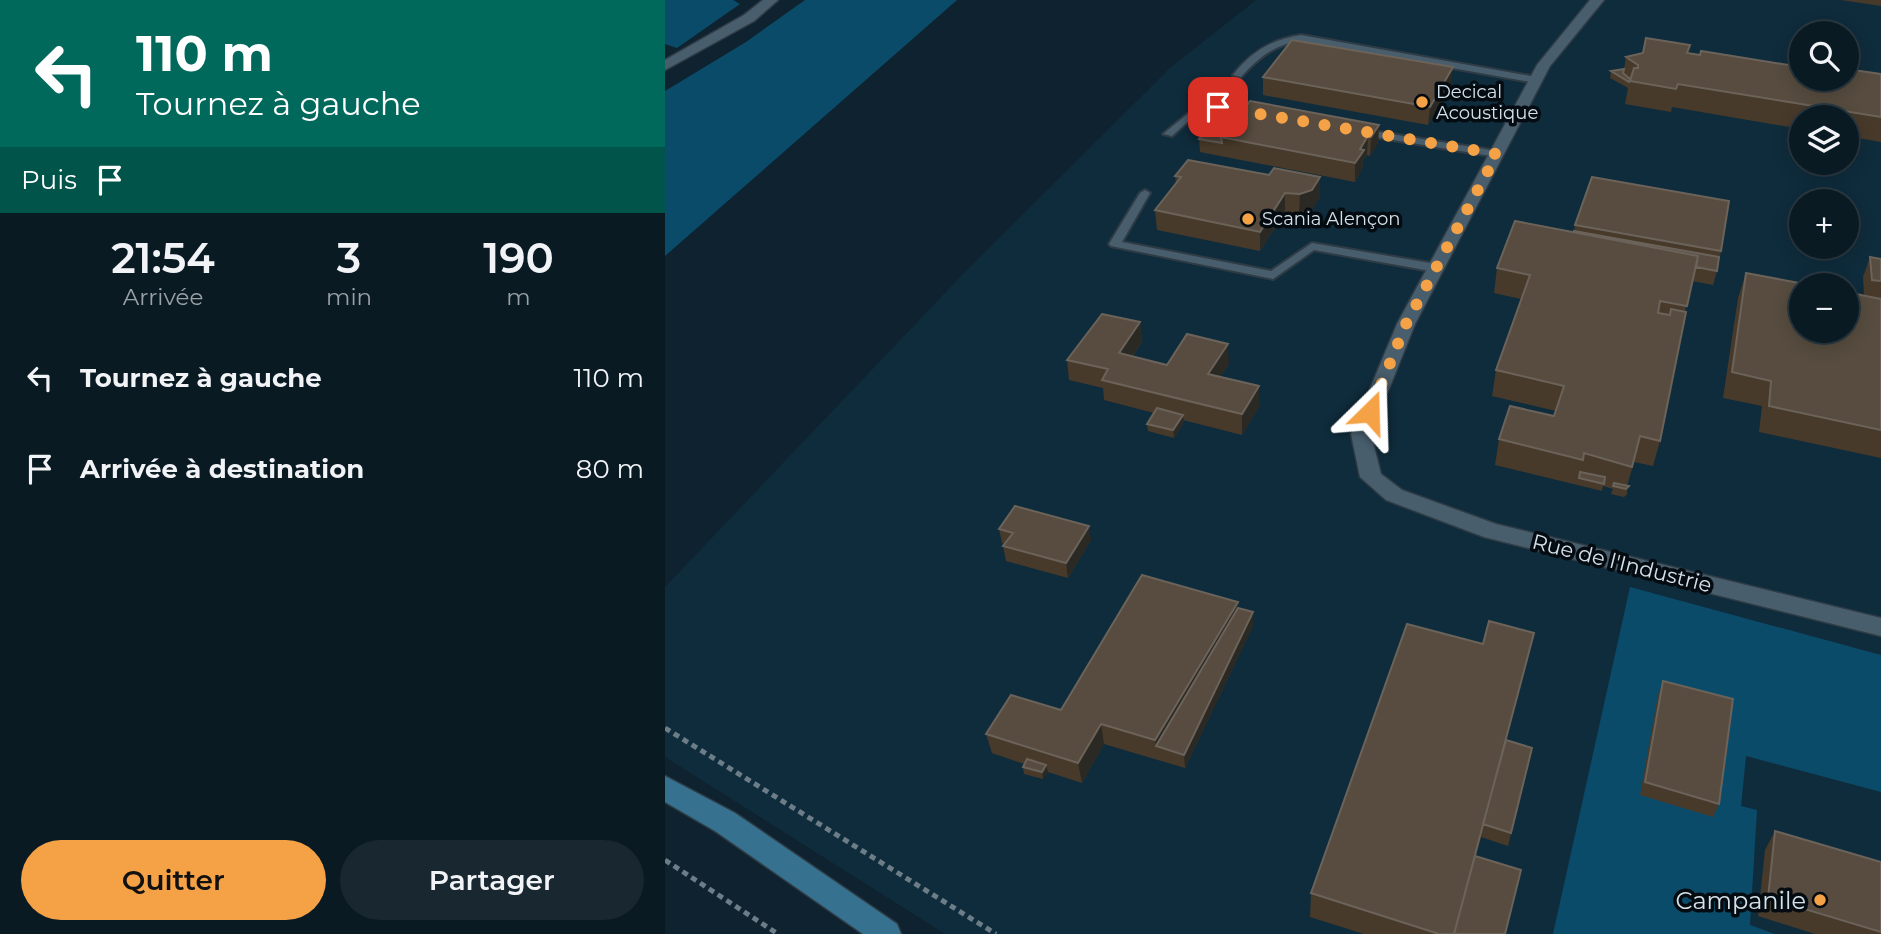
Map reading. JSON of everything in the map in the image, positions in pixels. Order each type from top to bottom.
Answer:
[{"type":"main road","points":[[665,788],[725,822],[887,934]]},
{"type":"street","points":[[665,66],[749,18],[771,0]]},
{"type":"street","points":[[1436,268],[1544,65],[1597,0]]},
{"type":"street","name":"Rue de l'Industrie","points":[[1436,268],[1406,324],[1361,434],[1371,477],[1394,495],[1492,531],[1881,627]]},
{"type":"lane","points":[[1238,75],[1254,55],[1284,39],[1301,38],[1536,80]]},
{"type":"lane","points":[[1168,134],[1198,109],[1218,107],[1258,114]]},
{"type":"lane","points":[[1352,131],[1497,154]]},
{"type":"lane","points":[[1145,192],[1115,244],[1273,275],[1312,246],[1436,268]]},
{"type":"path","points":[[665,728],[996,934]]},
{"type":"path","points":[[665,860],[778,934]]},
{"type":"shaded area","points":[[665,0],[733,0],[740,4],[677,48],[665,44]]},
{"type":"shaded area","points":[[805,0],[957,0],[665,256],[665,91],[746,42]]},
{"type":"shaded area","points":[[1256,0],[1881,0],[1881,934],[945,934],[665,757],[665,587],[963,274],[1170,68]]},
{"type":"shaded area","points":[[1630,587],[1881,655],[1881,792],[1746,756],[1741,806],[1757,810],[1750,925],[1775,934],[1553,934]]},
{"type":"building","points":[[1646,38],[1690,45],[1687,53],[1700,55],[1701,51],[1789,65],[1789,91],[1859,91],[1859,71],[1881,74],[1881,117],[1859,113],[1859,105],[1807,105],[1678,84],[1676,89],[1630,81],[1634,68],[1638,68],[1638,65],[1626,57],[1643,53]]},
{"type":"building","points":[[1292,40],[1453,67],[1430,107],[1263,77]]},
{"type":"building","points":[[1624,69],[1623,73],[1630,79],[1629,82],[1611,71]]},
{"type":"building","points":[[1250,101],[1379,125],[1371,137],[1368,136],[1360,149],[1364,150],[1355,163],[1221,137]]},
{"type":"building","points":[[1228,103],[1246,106],[1221,137],[1222,143],[1199,139]]},
{"type":"building","points":[[1188,160],[1269,175],[1274,168],[1320,177],[1312,190],[1300,194],[1285,193],[1260,232],[1155,210],[1181,177],[1175,176]]},
{"type":"building","points":[[1592,177],[1729,201],[1721,251],[1575,225]]},
{"type":"building","points":[[1515,221],[1698,256],[1687,306],[1660,301],[1658,313],[1670,315],[1671,309],[1686,312],[1660,441],[1640,436],[1632,467],[1584,453],[1583,460],[1499,439],[1510,406],[1554,416],[1564,386],[1496,370],[1530,275],[1497,268]]},
{"type":"building","points":[[1574,231],[1719,257],[1717,271],[1696,267],[1698,256]]},
{"type":"building","points":[[1870,257],[1881,259],[1881,281],[1872,280]]},
{"type":"building","points":[[1746,273],[1789,281],[1789,343],[1859,343],[1859,295],[1881,299],[1881,430],[1769,406],[1771,381],[1732,372]]},
{"type":"building","points":[[1102,314],[1140,322],[1119,353],[1167,365],[1187,334],[1228,344],[1208,374],[1259,386],[1242,414],[1102,380],[1108,369],[1067,360]]},
{"type":"building","points":[[1157,408],[1183,415],[1173,430],[1147,424]]},
{"type":"building","points":[[1580,472],[1605,477],[1604,484],[1579,478]]},
{"type":"building","points":[[1614,483],[1629,486],[1626,489],[1613,486]]},
{"type":"building","points":[[1015,506],[1089,526],[1066,563],[1003,546],[1013,533],[999,529]]},
{"type":"building","points":[[1142,575],[1238,602],[1155,740],[1101,724],[1078,763],[986,734],[1011,695],[1061,710]]},
{"type":"building","points":[[1238,608],[1253,612],[1184,755],[1156,746]]},
{"type":"building","points":[[1489,621],[1534,633],[1454,934],[1439,934],[1311,893],[1407,624],[1483,644]]},
{"type":"building","points":[[1663,681],[1733,699],[1719,804],[1645,782]]},
{"type":"building","points":[[1506,740],[1532,748],[1511,833],[1483,824]]},
{"type":"building","points":[[1027,759],[1046,765],[1042,772],[1023,767]]},
{"type":"building","name":"Campanile","points":[[1775,831],[1881,862],[1881,932],[1768,898]]},
{"type":"building","points":[[1475,856],[1521,870],[1505,934],[1454,934]]},
{"type":"place","name":"Decical Acoustique","points":[[1422,102]]},
{"type":"place","name":"Scania Alençon","points":[[1248,219]]},
{"type":"place","name":"Campanile","points":[[1820,900]]},
{"type":"route","points":[[1218,107],[1497,154],[1406,324],[1370,412]]}]
